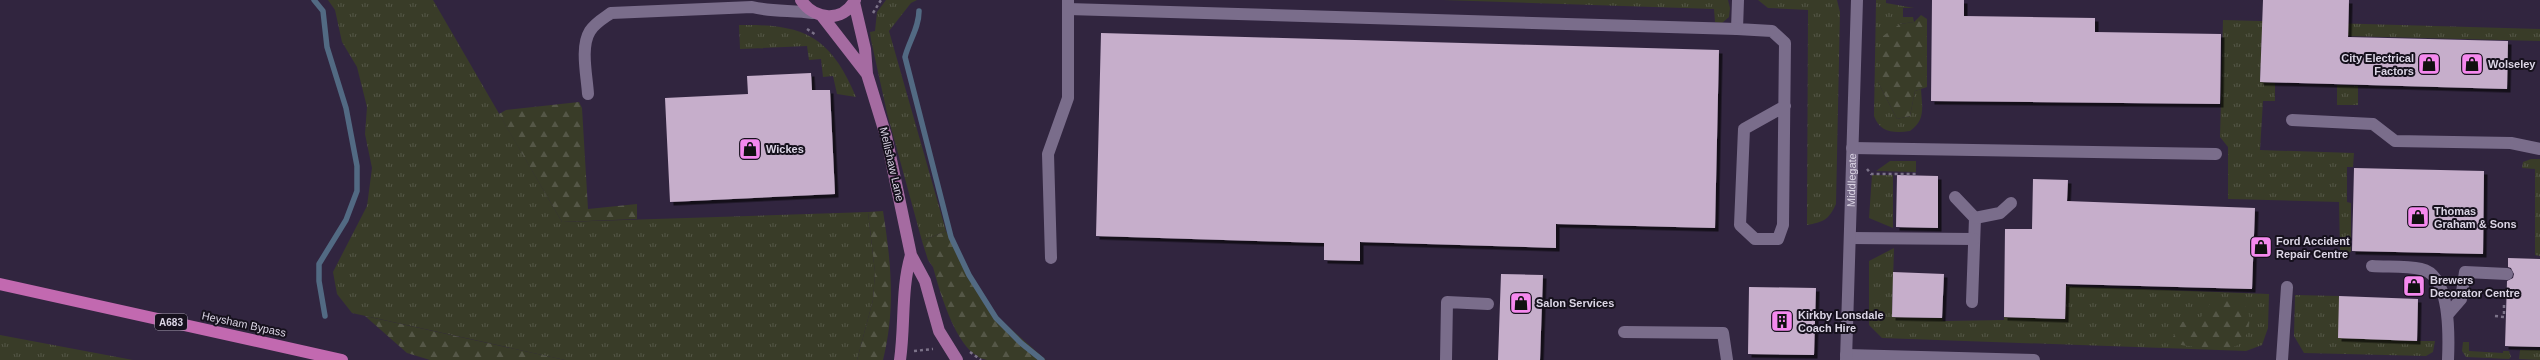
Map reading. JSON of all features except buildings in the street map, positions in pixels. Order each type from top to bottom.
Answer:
[{"type":"highway","name":"Heysham Bypass","points":[[0,284],[342,360]]},
{"type":"main road","name":"Mellishaw Lane","points":[[801,0],[818,14],[867,74]]},
{"type":"main road","name":"Mellishaw Lane","points":[[855,1],[864,43],[867,74],[886,136],[910,255],[925,281],[939,331],[958,360]]},
{"type":"main road","points":[[818,14],[841,14],[855,1]]},
{"type":"main road","name":"Mellishaw Lane","points":[[900,360],[905,309],[904,276],[910,255]]},
{"type":"street","points":[[1737,28],[1738,0]]},
{"type":"street","name":"Middlegate","points":[[1846,358],[1857,0]]},
{"type":"street","points":[[588,94],[586,53],[590,31],[598,22],[612,13],[756,4],[768,11],[792,10],[818,14]]},
{"type":"street","points":[[1051,258],[1048,154],[1068,98],[1068,4],[1737,28],[1772,31],[1785,43],[1785,106],[1783,225],[1778,239],[1755,239],[1740,225],[1744,130],[1785,106]]},
{"type":"street","points":[[2292,120],[2373,124],[2396,141],[2511,143],[2540,149]]},
{"type":"street","points":[[1852,148],[2216,154]]},
{"type":"street","points":[[1955,196],[1975,218],[1972,302]]},
{"type":"street","points":[[1975,218],[2000,213],[2011,203]]},
{"type":"street","points":[[1850,238],[1974,239]]},
{"type":"street","points":[[2372,266],[2423,269],[2436,278],[2448,314],[2448,360]]},
{"type":"street","points":[[2448,314],[2461,299],[2465,272],[2507,274]]},
{"type":"street","points":[[2282,360],[2287,287]]},
{"type":"street","points":[[1446,360],[1447,302],[1488,304]]},
{"type":"street","points":[[1624,332],[1723,333],[1727,360]]},
{"type":"street","points":[[1846,358],[2034,360]]},
{"type":"path","points":[[1871,174],[1916,174]]},
{"type":"path","points":[[2495,316],[2504,317],[2504,304],[2506,304]]},
{"type":"path","points":[[913,352],[937,348]]},
{"type":"green space","points":[[328,0],[433,0],[562,222],[868,212],[875,272],[873,300],[857,360],[565,360],[352,313],[337,294],[333,272],[367,206],[372,168],[365,134],[367,107],[357,67],[342,42],[335,10]]},
{"type":"green space","points":[[886,0],[917,0],[911,3],[889,31],[946,231],[922,241],[887,113],[871,40],[870,32],[875,31],[877,12]]},
{"type":"green space","points":[[1443,0],[1728,0],[1730,8],[1729,17],[1722,23],[1715,22],[1714,9]]},
{"type":"green space","points":[[1758,0],[1837,0],[1840,12],[1836,204],[1828,217],[1817,223],[1807,225],[1808,10],[1768,8]]},
{"type":"green space","points":[[1876,0],[1886,0],[1886,3],[1914,8],[1903,8],[1903,17],[1913,17],[1914,22],[1900,24],[1878,82],[1897,119],[1910,116],[1915,91],[1921,89],[1921,118],[1915,127],[1910,131],[1888,131],[1880,126],[1874,116]]},
{"type":"green space","points":[[1921,15],[1927,19],[1927,87],[1915,91],[1910,116],[1897,119],[1878,82],[1883,36],[1900,24],[1914,22]]},
{"type":"green space","points":[[2223,20],[2540,29],[2540,41],[2262,34],[2260,82],[2275,83],[2275,101],[2263,101],[2260,150],[2354,153],[2353,167],[2347,167],[2347,202],[2351,203],[2351,252],[2340,252],[2339,202],[2228,199],[2228,147],[2220,137]]},
{"type":"green space","points":[[739,25],[781,27],[812,37],[836,59],[856,97],[837,94],[833,76],[823,77],[821,59],[809,60],[807,46],[740,49]]},
{"type":"green space","points":[[2337,85],[2358,86],[2358,105],[2337,105]]},
{"type":"green space","points":[[579,102],[582,108],[588,209],[637,204],[637,219],[562,222],[499,114],[506,110]]},
{"type":"green space","points":[[2531,159],[2540,159],[2540,256],[2535,255],[2535,169],[2522,168],[2523,162]]},
{"type":"green space","points":[[1890,161],[1916,161],[1916,172],[1876,171]]},
{"type":"green space","points":[[1872,175],[1893,175],[1893,228],[1869,218]]},
{"type":"green space","points":[[883,211],[891,285],[890,322],[887,341],[883,360],[857,360],[873,300],[875,272],[868,212]]},
{"type":"green space","points":[[946,231],[994,314],[1046,360],[987,360],[976,356],[967,347],[951,321],[933,267],[928,260],[922,241]]},
{"type":"green space","points":[[1894,248],[1892,317],[1942,318],[1943,321],[2004,320],[2004,317],[2065,319],[2066,286],[2269,294],[2268,328],[2262,345],[2246,351],[1882,338],[1869,325],[1869,261]]},
{"type":"green space","points":[[2295,295],[2339,296],[2417,341],[2435,341],[2433,352],[2426,356],[2304,353],[2294,336]]},
{"type":"green space","points":[[2215,297],[2226,297],[2238,300],[2244,304],[2247,309],[2249,314],[2249,326],[2242,342],[2233,347],[2226,348],[2199,347],[2177,344],[2173,337],[2182,322],[2201,317]]},
{"type":"green space","points":[[365,316],[565,360],[430,360],[407,353]]},
{"type":"green space","points":[[0,335],[133,360],[0,360]]},
{"type":"green space","points":[[2463,342],[2469,342],[2469,351],[2503,353],[2503,351],[2509,351],[2511,357],[2509,359],[2466,357],[2462,351]]},
{"type":"green space","points":[[2520,350],[2540,350],[2540,360],[2519,359]]},
{"type":"waterway","points":[[314,0],[323,11],[327,47],[346,108],[357,166],[357,191],[346,220],[319,264],[319,281],[325,316]]},
{"type":"waterway","points":[[919,11],[916,29],[905,57],[951,237],[969,275],[996,318],[1021,343],[1042,360]]},
{"type":"place","name":"City Electrical Factors","points":[[2429,64]]},
{"type":"place","name":"Wolseley","points":[[2472,64]]},
{"type":"place","name":"Wickes","points":[[750,149]]},
{"type":"place","name":"Thomas Graham & Sons","points":[[2418,217]]},
{"type":"place","name":"Ford Accident Repair Centre","points":[[2261,247]]},
{"type":"place","name":"Brewers Decorator Centre","points":[[2414,286]]},
{"type":"place","name":"Salon Services","points":[[1521,303]]},
{"type":"place","name":"Kirkby Lonsdale Coach Hire","points":[[1782,321]]}]
